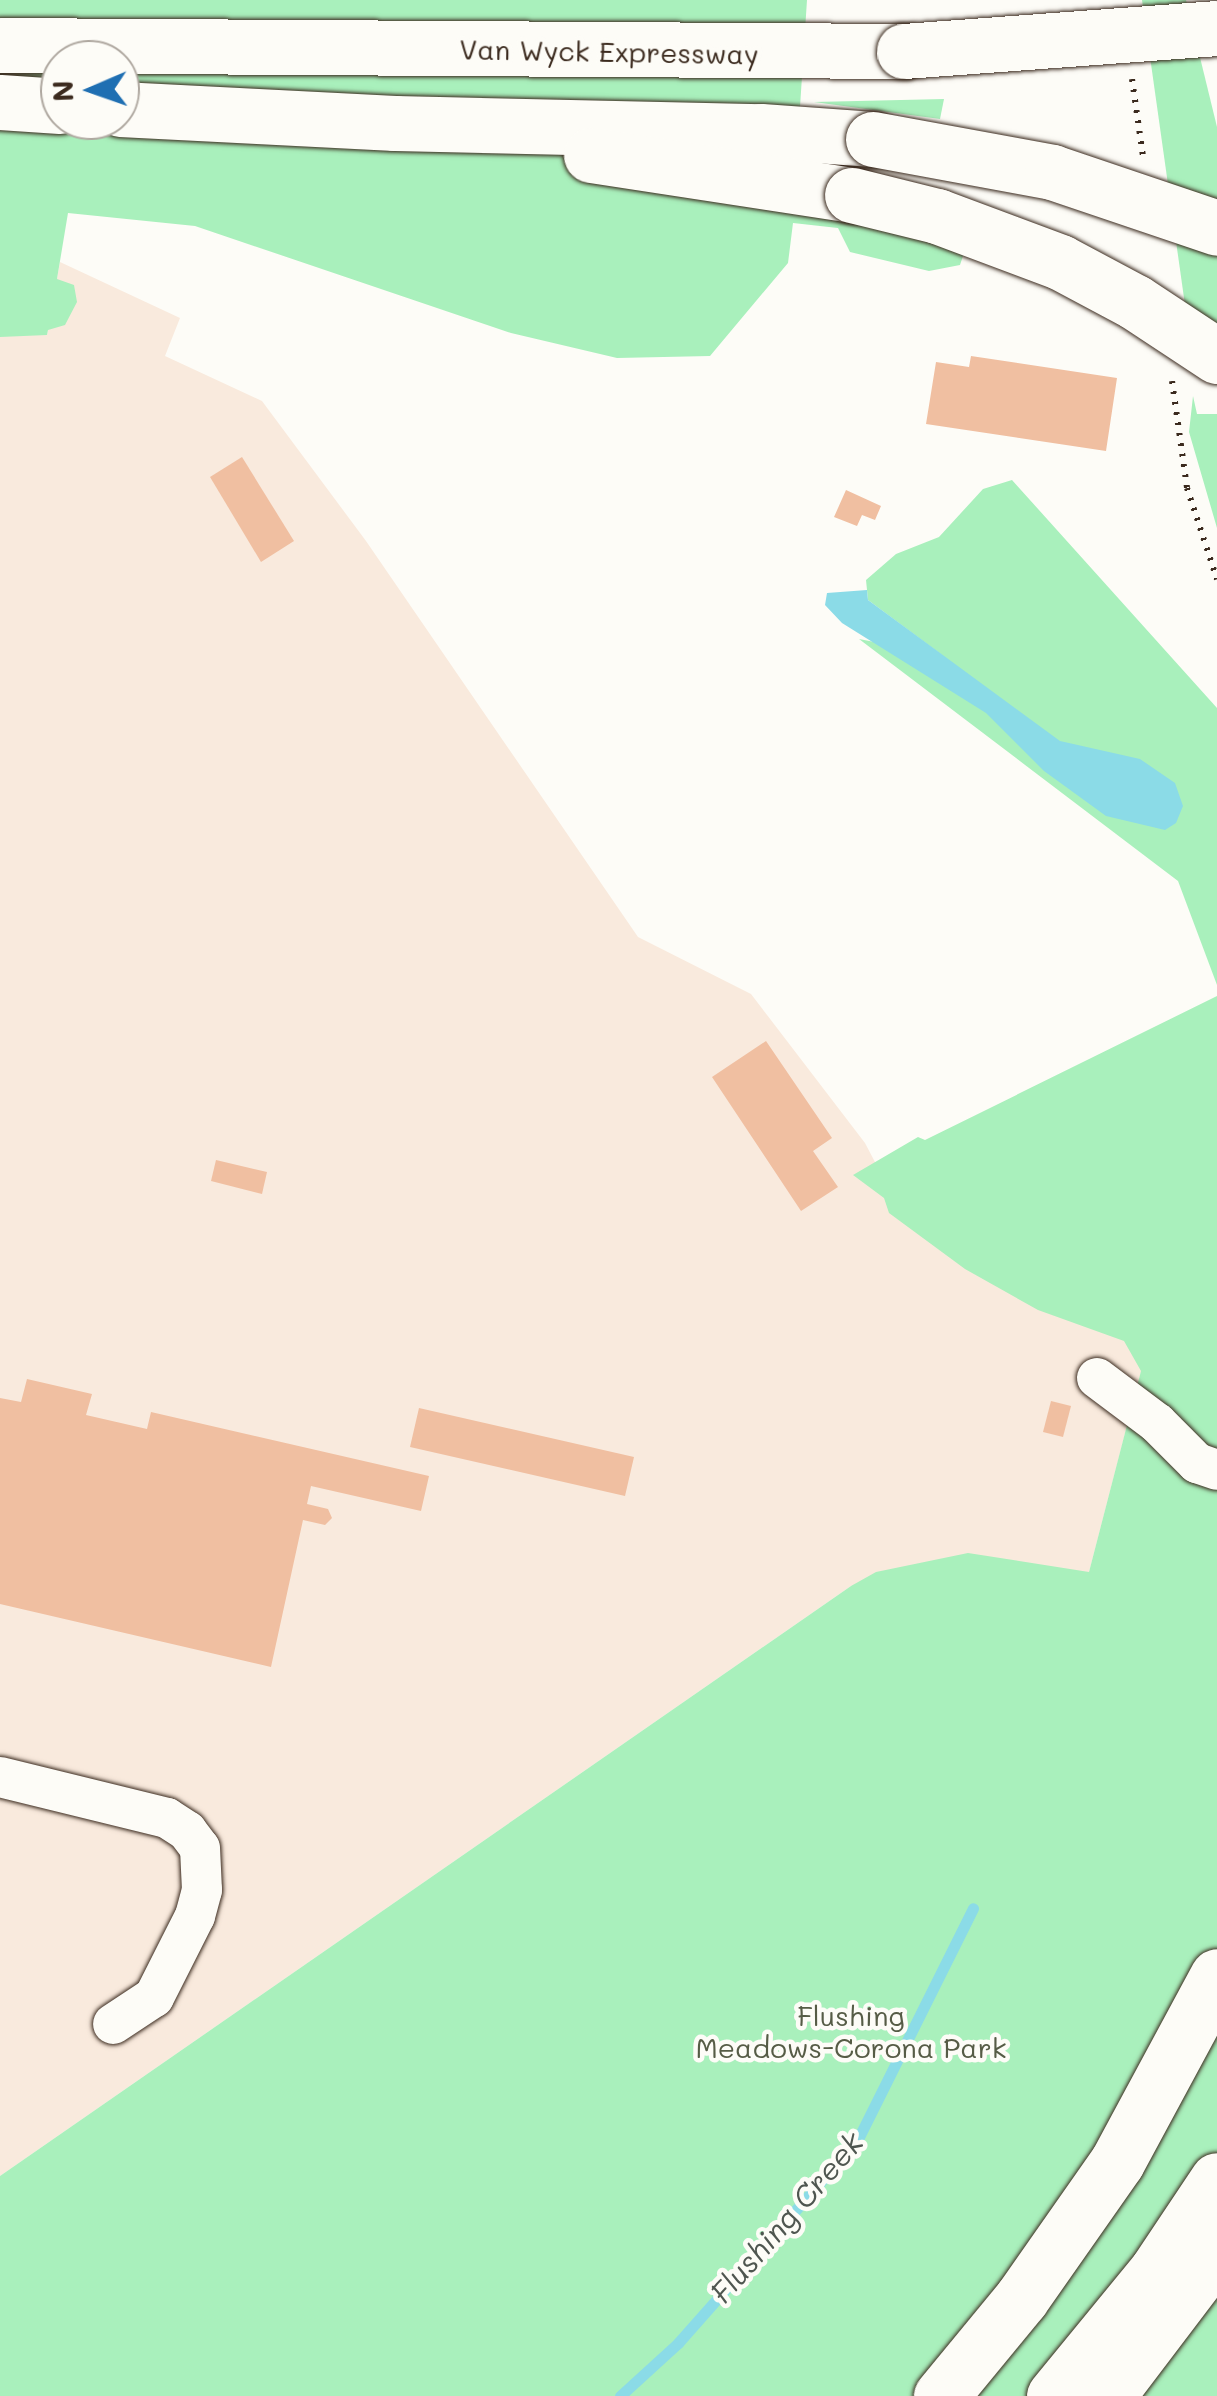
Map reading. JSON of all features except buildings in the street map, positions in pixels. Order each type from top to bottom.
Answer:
[{"type":"highway","name":"Van Wyck Expressway","points":[[0,46],[904,52],[1217,28]]},
{"type":"highway","points":[[0,102],[40,105]]},
{"type":"highway","points":[[140,110],[395,124],[710,129],[873,139],[1052,172],[1217,228]]},
{"type":"highway","points":[[395,124],[852,195],[978,230],[1060,262],[1135,302],[1194,363]]},
{"type":"highway","points":[[941,2396],[1021,2299],[1098,2191],[1163,2082],[1217,1976]]},
{"type":"highway","points":[[1054,2396],[1157,2270],[1217,2180]]},
{"type":"highway","points":[[1107,2396],[1217,2251]]},
{"type":"lane","points":[[1097,1378],[1158,1423],[1196,1463],[1217,1470]]},
{"type":"lane","points":[[0,1777],[167,1818],[187,1831],[200,1848],[202,1890],[195,1916],[154,1997],[113,2024]]},
{"type":"path","points":[[1194,363],[1172,403],[1188,488],[1217,579]]},
{"type":"shaded area","points":[[60,262],[180,318],[165,356],[262,401],[366,541],[638,937],[751,994],[865,1143],[876,1164],[854,1175],[1154,1322],[1088,1576],[851,1586],[0,2176],[0,326],[47,335]]},
{"type":"green space","points":[[0,0],[807,0],[793,214],[846,221],[965,250],[960,265],[929,271],[850,252],[838,228],[793,223],[788,263],[710,356],[617,358],[511,333],[195,226],[68,213],[57,279],[74,285],[77,302],[65,325],[48,330],[47,335],[0,337]]},
{"type":"green space","points":[[1142,0],[1186,0],[1217,127],[1217,329],[1185,305]]},
{"type":"green space","points":[[944,99],[940,119],[814,102]]},
{"type":"green space","points":[[1193,396],[1197,414],[1217,414],[1217,528],[1189,432]]},
{"type":"green space","points":[[1012,480],[1217,708],[1217,985],[1178,881],[859,639],[942,655],[868,600],[866,580],[896,554],[939,537],[983,489]]},
{"type":"green space","name":"Flushing Meadows-Corona Park","points":[[1217,996],[1217,2396],[0,2396],[0,2176],[876,1572],[968,1553],[1089,1572],[1141,1371],[1124,1341],[1038,1310],[965,1269],[889,1213],[884,1198],[853,1175],[918,1137],[925,1140]]},
{"type":"water","points":[[867,590],[868,600],[1060,741],[1140,759],[1175,783],[1183,806],[1176,823],[1165,830],[1106,816],[1044,771],[986,713],[842,623],[825,605],[827,593]]},
{"type":"waterway","name":"Flushing Creek","points":[[620,2396],[678,2343],[857,2141],[973,1908]]}]
